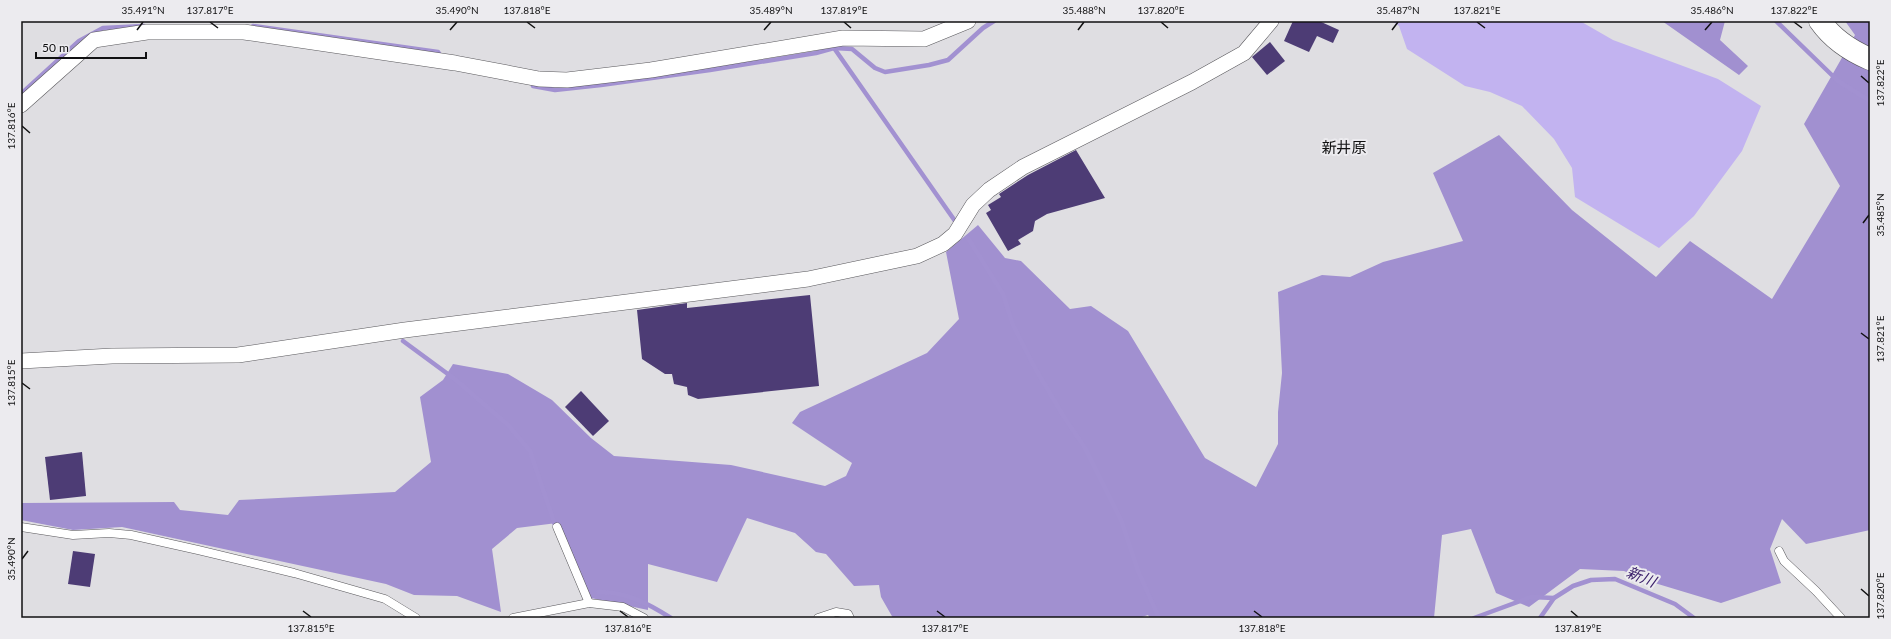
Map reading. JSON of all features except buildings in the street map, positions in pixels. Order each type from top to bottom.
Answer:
[{"type":"main road","points":[[1820,21],[1826,29],[1844,44],[1870,59]]},
{"type":"street","points":[[21,105],[94,40],[146,26],[244,32],[455,63],[539,80],[567,80],[651,70],[843,38],[924,39],[968,21]]},
{"type":"street","points":[[21,361],[112,356],[238,355],[405,330],[808,279],[917,256],[943,244],[956,234],[973,205],[989,190],[1023,167],[1192,82],[1244,53],[1271,21]]},
{"type":"lane","points":[[21,527],[74,535],[109,533],[131,535],[198,550],[294,573],[385,599],[416,618]]},
{"type":"lane","points":[[557,527],[589,603]]},
{"type":"lane","points":[[1779,551],[1784,561],[1816,591],[1841,618]]},
{"type":"lane","points":[[513,618],[589,603],[623,607],[644,618]]},
{"type":"lane","points":[[818,618],[836,612],[848,614],[850,618]]},
{"type":"shaded area","points":[[1392,21],[1580,21],[1613,40],[1718,79],[1761,106],[1742,151],[1694,216],[1659,248],[1575,197],[1572,168],[1554,139],[1522,106],[1490,92],[1465,86],[1407,49],[1399,26]]},
{"type":"shaded area","points":[[1662,21],[1725,21],[1720,40],[1748,66],[1739,75]]},
{"type":"shaded area","points":[[1845,21],[1870,21],[1870,530],[1806,544],[1782,519],[1770,549],[1781,583],[1721,603],[1648,581],[1624,571],[1580,569],[1529,607],[1496,593],[1471,529],[1442,535],[1434,618],[1150,618],[1148,615],[1139,618],[893,618],[881,597],[879,585],[854,586],[826,554],[816,552],[795,533],[747,518],[717,582],[648,564],[648,610],[591,598],[557,523],[517,528],[492,549],[501,612],[457,596],[414,595],[386,584],[122,527],[73,530],[21,520],[21,503],[174,502],[180,510],[228,515],[239,500],[395,492],[431,462],[420,397],[443,380],[453,364],[508,374],[552,400],[591,438],[614,456],[731,465],[825,486],[846,476],[852,463],[792,423],[800,412],[927,353],[959,319],[946,252],[978,225],[1005,258],[1021,261],[1070,309],[1091,306],[1128,331],[1205,458],[1256,487],[1278,444],[1278,412],[1282,373],[1278,292],[1322,275],[1350,277],[1383,262],[1463,241],[1433,173],[1499,135],[1572,210],[1656,277],[1690,241],[1772,299],[1840,186],[1804,124],[1855,35]]},
{"type":"waterway","points":[[533,86],[555,90],[601,85],[710,70],[816,53],[834,48],[852,49],[875,68],[885,72],[929,65],[948,60],[983,28],[994,21]]},
{"type":"waterway","points":[[1776,21],[1838,81],[1870,101]]},
{"type":"waterway","points":[[21,94],[79,41],[103,28],[144,26]]},
{"type":"waterway","points":[[253,26],[438,52],[441,57]]},
{"type":"waterway","points":[[834,48],[955,221]]},
{"type":"waterway","points":[[968,238],[1003,294],[1013,325],[1035,368],[1064,417],[1085,448],[1121,520],[1138,571],[1159,618]]},
{"type":"waterway","points":[[403,341],[456,380],[508,425],[530,451],[556,528]]},
{"type":"waterway","name":"新川","points":[[1540,618],[1554,598],[1573,586],[1591,580],[1615,579],[1675,604],[1694,618]]},
{"type":"waterway","points":[[598,592],[608,592],[636,599],[671,618]]},
{"type":"waterway","points":[[1474,618],[1531,597],[1554,598]]},
{"type":"district","name":"新井原","points":[[1344,148]]}]
